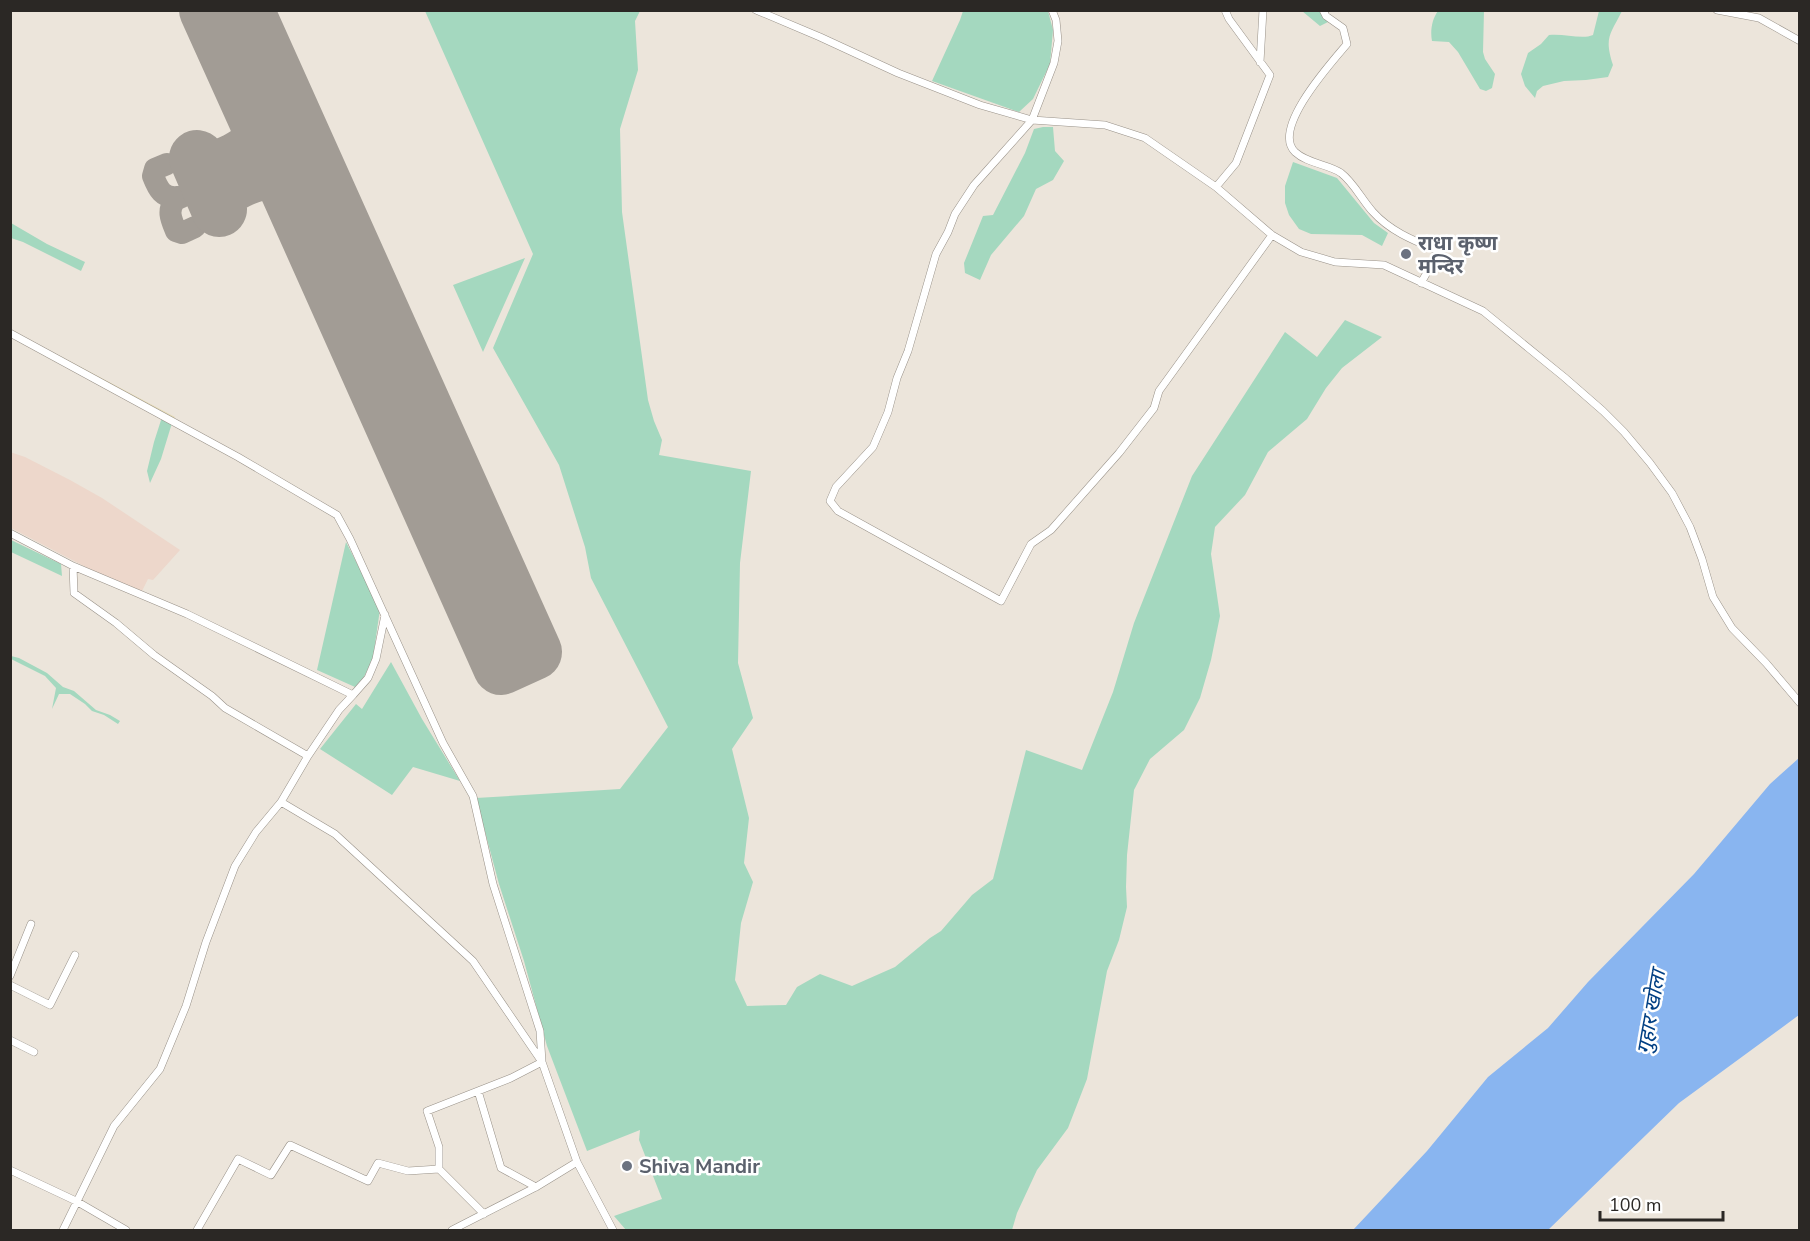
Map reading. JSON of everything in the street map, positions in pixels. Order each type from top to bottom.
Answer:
[{"type":"street","points":[[756,10],[956,97],[1032,120],[1105,125],[1145,138],[1216,187],[1272,235],[1301,252],[1335,262],[1384,265],[1483,311],[1564,377],[1624,432],[1650,463],[1672,493],[1690,526],[1713,597],[1732,628],[1798,701]]},
{"type":"street","points":[[1052,10],[1056,20],[1058,41],[1054,63],[1032,120],[974,185],[955,214],[936,254],[908,351],[897,378],[888,412],[873,447],[836,487],[830,501],[838,511],[1001,601],[1031,544],[1051,530],[1119,453],[1154,408],[1159,391],[1272,235]]},
{"type":"street","points":[[1216,187],[1236,164],[1270,75],[1229,19],[1225,10]]},
{"type":"street","points":[[1260,62],[1263,10]]},
{"type":"street","points":[[1323,10],[1326,16],[1343,28],[1347,44],[1300,106],[1289,133],[1289,143],[1296,153],[1340,173],[1386,224],[1403,236],[1439,251],[1421,283]]},
{"type":"street","points":[[1718,10],[1760,18],[1800,41]]},
{"type":"street","points":[[10,333],[238,457],[337,515],[443,743],[473,796],[494,884],[540,1031],[542,1062]]},
{"type":"street","points":[[10,533],[72,566],[187,614],[353,695]]},
{"type":"street","points":[[72,566],[74,593],[225,708],[308,756]]},
{"type":"street","points":[[63,1230],[114,1126],[160,1069],[186,1006],[206,942],[235,866],[256,832],[281,802],[339,710],[368,678],[376,659],[385,615]]},
{"type":"street","points":[[281,802],[335,834],[473,961],[542,1062],[577,1162],[613,1230]]},
{"type":"street","points":[[10,976],[31,924]]},
{"type":"street","points":[[10,985],[50,1005],[75,955]]},
{"type":"street","points":[[10,1040],[34,1052]]},
{"type":"street","points":[[484,1214],[439,1169],[439,1147],[427,1111],[511,1078],[542,1062]]},
{"type":"street","points":[[478,1091],[501,1168],[536,1187]]},
{"type":"street","points":[[198,1230],[238,1159],[271,1175],[290,1144],[368,1181],[378,1163],[408,1171],[439,1169]]},
{"type":"street","points":[[452,1230],[536,1187],[577,1162]]},
{"type":"street","points":[[10,1170],[76,1201],[126,1230]]},
{"type":"shaded area","points":[[10,452],[25,457],[102,498],[180,550],[153,580],[148,579],[142,591],[97,573],[11,528]]},
{"type":"green space","points":[[425,11],[640,11],[635,21],[638,70],[620,129],[622,212],[648,400],[662,440],[659,455],[751,471],[740,563],[738,663],[753,718],[732,749],[749,818],[744,863],[753,882],[741,923],[735,980],[747,1006],[786,1005],[797,987],[820,974],[852,986],[895,967],[941,931],[972,895],[993,879],[1026,750],[1082,770],[1113,692],[1134,623],[1192,476],[1285,332],[1317,357],[1345,320],[1382,337],[1342,368],[1326,388],[1307,419],[1268,452],[1245,495],[1215,527],[1211,554],[1220,616],[1211,660],[1200,698],[1184,730],[1150,759],[1134,790],[1127,855],[1127,907],[1119,940],[1107,971],[1087,1079],[1068,1128],[1037,1170],[1017,1213],[1012,1230],[626,1230],[614,1216],[662,1199],[639,1140],[640,1130],[587,1151],[547,1046],[476,798],[620,789],[668,727],[591,578],[585,547],[559,465],[493,348],[533,254]]},
{"type":"green space","points":[[963,11],[1048,11],[1053,30],[1050,64],[1033,99],[1019,112],[932,81]]},
{"type":"green space","points":[[1302,11],[1320,11],[1328,22],[1320,26]]},
{"type":"green space","points":[[1438,11],[1484,11],[1483,52],[1495,74],[1492,88],[1486,91],[1480,89],[1458,52],[1449,42],[1432,41],[1432,25]]},
{"type":"green space","points":[[1599,11],[1622,11],[1610,36],[1609,48],[1613,65],[1608,77],[1564,81],[1543,86],[1537,91],[1535,98],[1525,86],[1521,74],[1528,53],[1549,35],[1583,37],[1593,35]]},
{"type":"green space","points":[[1053,127],[1055,151],[1064,161],[1053,180],[1036,189],[1024,216],[991,255],[980,280],[965,273],[964,263],[983,216],[993,215],[1025,153],[1034,129]]},
{"type":"green space","points":[[1293,162],[1337,178],[1374,223],[1388,233],[1382,246],[1362,235],[1311,234],[1299,229],[1289,215],[1285,203],[1285,186]]},
{"type":"green space","points":[[11,223],[85,262],[81,271],[11,238]]},
{"type":"green space","points":[[525,258],[483,352],[453,285]]},
{"type":"green space","points":[[162,417],[172,423],[161,459],[150,483],[147,471]]},
{"type":"green space","points":[[11,540],[61,564],[62,576],[11,552]]},
{"type":"green space","points":[[346,542],[380,609],[373,658],[364,677],[355,687],[317,670]]},
{"type":"green space","points":[[11,656],[47,673],[63,687],[74,691],[96,710],[120,721],[118,724],[92,711],[70,694],[59,694],[52,709],[56,688],[45,676],[11,659]]},
{"type":"green space","points":[[391,662],[460,781],[413,767],[392,795],[320,749],[356,704],[362,709]]},
{"type":"sand","points":[[11,330],[175,417],[172,422],[11,338]]},
{"type":"water","name":"गुहार खोला","points":[[1799,758],[1799,1015],[1679,1103],[1548,1230],[1353,1230],[1427,1151],[1488,1077],[1548,1028],[1588,982],[1694,874],[1770,784]]},
{"type":"taxiway","points":[[195,227],[182,233],[176,231],[170,211],[175,200],[257,162],[267,153],[273,143],[274,118],[248,58]]},
{"type":"taxiway","points":[[257,162],[276,160],[290,165],[304,184],[325,229]]},
{"type":"taxiway","points":[[167,164],[155,169],[153,176],[165,195],[178,197]]},
{"type":"runway","points":[[207,10],[259,129],[255,147],[248,154],[236,160],[213,168],[208,167],[197,158],[219,209],[221,193],[236,181],[265,172],[283,179],[501,667],[534,652],[246,10]]},
{"type":"place","name":"राधा कृष्ण मन्दिर","points":[[1406,254]]},
{"type":"place","name":"Shiva Mandir","points":[[627,1166]]}]
